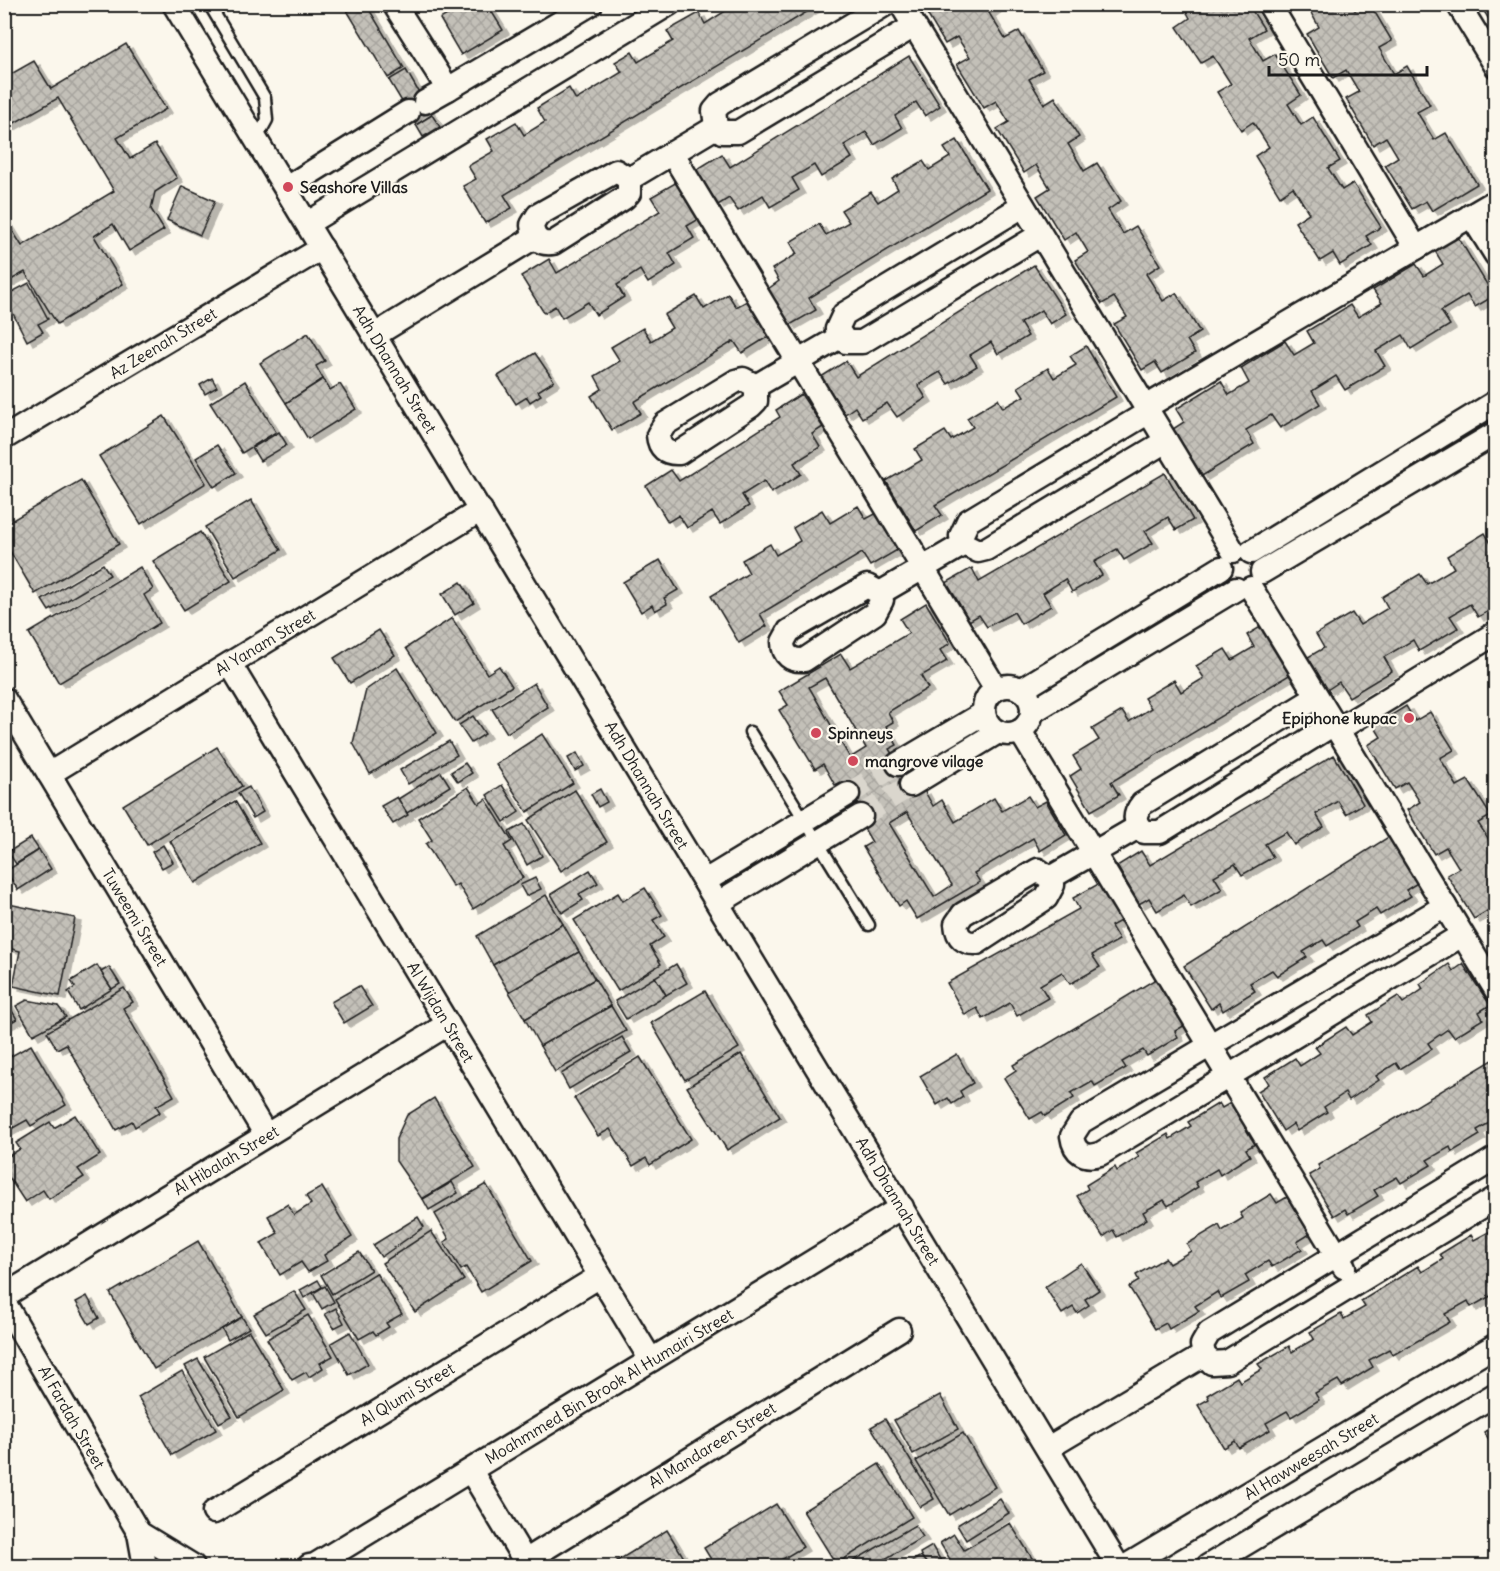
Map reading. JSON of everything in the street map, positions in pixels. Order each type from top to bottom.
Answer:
[{"type":"street","name":"Adh Dhannah Street","points":[[174,4],[1118,1566]]},
{"type":"street","points":[[394,4],[448,89]]},
{"type":"street","points":[[286,188],[416,107],[591,4]]},
{"type":"street","points":[[308,223],[669,4]]},
{"type":"street","points":[[886,4],[720,104],[714,111],[716,127],[722,132],[738,132],[914,26]]},
{"type":"street","points":[[901,4],[1235,557]]},
{"type":"street","points":[[1269,4],[1416,248]]},
{"type":"street","points":[[1458,4],[1496,66]]},
{"type":"street","points":[[629,179],[716,127]]},
{"type":"street","points":[[672,153],[996,689]]},
{"type":"street","points":[[616,171],[629,179],[629,193],[624,198],[553,243],[540,242],[535,237],[532,225],[538,215],[609,173],[616,171]]},
{"type":"street","points":[[1166,441],[986,549],[978,551],[964,544],[962,536],[968,521],[1147,409],[1496,201]]},
{"type":"street","points":[[1023,206],[844,314],[838,320],[837,329],[840,337],[846,342],[862,342],[1041,235]]},
{"type":"street","points":[[1471,215],[1496,255]]},
{"type":"street","points":[[375,335],[535,237]]},
{"type":"street","name":"Az Zeenah Street","points":[[4,438],[322,248]]},
{"type":"street","points":[[756,386],[840,337]]},
{"type":"street","points":[[1021,690],[1235,557],[1496,402]]},
{"type":"street","points":[[911,785],[1017,725],[1496,433]]},
{"type":"street","name":"Al Yanam Street","points":[[49,774],[481,510]]},
{"type":"street","points":[[880,593],[964,544]]},
{"type":"street","points":[[1235,557],[1257,556],[1249,583],[1496,990]]},
{"type":"street","points":[[1235,557],[1225,581],[1249,583]]},
{"type":"street","points":[[1317,697],[1142,804],[1136,811],[1135,819],[1138,827],[1152,834],[1160,832],[1496,633]]},
{"type":"street","name":"Al Wijdan Street","points":[[230,664],[651,1360]]},
{"type":"street","points":[[1013,686],[1021,690],[1031,704],[1017,725],[991,728],[984,713],[986,699],[996,689],[1013,686]]},
{"type":"street","name":"Tuweemi Street","points":[[4,699],[266,1135]]},
{"type":"street","points":[[898,764],[984,713]]},
{"type":"street","points":[[1017,725],[1354,1284]]},
{"type":"street","points":[[705,881],[848,794]]},
{"type":"street","points":[[718,903],[861,816]]},
{"type":"street","points":[[1050,878],[1138,827]]},
{"type":"street","points":[[1445,906],[1081,1122],[1075,1128],[1073,1144],[1084,1156],[1100,1154],[1462,934]]},
{"type":"street","name":"Al Hibalah Street","points":[[4,1296],[448,1024]]},
{"type":"street","points":[[1496,1158],[1209,1333],[1202,1345],[1204,1355],[1212,1363],[1227,1362],[1496,1198]]},
{"type":"street","name":"Moahmmed Bin Brook Al Humairi Street","points":[[313,1566],[902,1208]]},
{"type":"street","name":"Al Qlumi Street","points":[[214,1512],[600,1276]]},
{"type":"street","name":"Al Fardah Street","points":[[4,1302],[139,1533],[145,1566]]},
{"type":"street","name":"Al Mandareen Street","points":[[526,1564],[899,1330]]},
{"type":"street","name":"Al Hawweesah Street","points":[[1126,1566],[1496,1345]]},
{"type":"street","points":[[1048,1448],[1204,1355]]},
{"type":"street","points":[[1208,1566],[1496,1394]]},
{"type":"street","points":[[471,1471],[526,1564]]},
{"type":"street","name":"Al Fardah Street","points":[[139,1533],[193,1566]]},
{"type":"lane","points":[[209,4],[265,98],[267,120],[256,140]]},
{"type":"lane","points":[[750,732],[869,925]]},
{"type":"building","points":[[343,4],[366,4],[404,68],[388,78]]},
{"type":"building","points":[[443,4],[487,4],[503,30],[461,55],[440,19],[449,14]]},
{"type":"building","points":[[724,4],[820,4],[504,195],[512,208],[485,223],[463,186],[476,179],[468,166],[494,151],[487,139],[516,122],[524,135],[545,122],[537,108],[569,88],[576,100],[622,72],[615,62],[632,52],[638,62],[673,41],[667,31],[699,13],[705,24],[727,10]]},
{"type":"building","points":[[921,4],[1001,4],[989,13],[1005,39],[1019,31],[1043,71],[1029,79],[1044,104],[1055,97],[1079,137],[1068,144],[1084,171],[1097,163],[1121,201],[1108,210],[1123,234],[1136,226],[1160,265],[1146,274],[1163,301],[1176,293],[1200,332],[1187,340],[1195,353],[1162,373],[1155,362],[1142,370],[1114,324],[1127,317],[1114,297],[1102,304],[1075,260],[1088,252],[1076,232],[1064,240],[1037,196],[1050,188],[1036,165],[1024,173],[997,129],[1009,122],[996,101],[984,108],[957,64],[970,57],[957,37],[945,44]]},
{"type":"building","points":[[1182,4],[1248,4],[1264,29],[1249,38],[1263,61],[1275,54],[1301,95],[1288,104],[1301,125],[1313,117],[1340,161],[1328,168],[1342,190],[1353,183],[1381,227],[1366,236],[1372,245],[1340,265],[1333,253],[1320,261],[1295,222],[1309,213],[1293,187],[1280,196],[1255,156],[1269,147],[1253,122],[1241,130],[1217,92],[1231,84],[1213,56],[1201,63],[1177,27],[1190,18]]},
{"type":"building","points":[[1306,4],[1352,4],[1355,10],[1363,4],[1370,4],[1392,41],[1379,48],[1394,74],[1407,66],[1430,105],[1417,112],[1434,140],[1446,133],[1477,184],[1432,211],[1426,201],[1412,209],[1385,165],[1398,157],[1386,137],[1373,145],[1346,99],[1359,92],[1346,70],[1333,78],[1307,34],[1319,27]]},
{"type":"building","points":[[1487,4],[1496,4],[1496,31],[1482,8]]},
{"type":"building","points":[[126,44],[166,109],[117,138],[130,159],[155,144],[177,178],[155,192],[151,209],[164,230],[129,251],[113,224],[94,236],[123,284],[57,324],[25,272],[4,284],[4,217],[22,246],[114,191],[58,98],[4,129],[4,78],[34,61],[51,89]]},
{"type":"building","points":[[909,56],[940,106],[925,116],[916,102],[895,116],[902,128],[874,145],[866,132],[844,145],[852,158],[821,177],[814,165],[792,178],[799,190],[770,207],[763,195],[738,211],[729,198],[718,205],[696,170],[722,154],[730,167]]},
{"type":"building","points":[[406,70],[432,115],[416,125],[389,80]]},
{"type":"building","points":[[432,115],[440,127],[423,137],[416,125]]},
{"type":"building","points":[[957,140],[987,189],[809,298],[816,310],[790,325],[768,289],[779,281],[772,269],[797,254],[790,242],[819,224],[826,235],[849,222],[841,210],[871,192],[878,202],[898,189],[892,179],[923,161],[929,170],[950,157],[944,148]]},
{"type":"building","points":[[677,182],[699,219],[687,226],[694,238],[669,253],[676,265],[648,283],[640,270],[617,285],[624,297],[596,315],[588,302],[562,318],[555,306],[544,313],[521,276],[549,259],[557,273],[660,211],[651,197]]},
{"type":"building","points":[[182,186],[215,201],[200,235],[167,220]]},
{"type":"building","points":[[1458,237],[1494,296],[1475,307],[1467,295],[1441,311],[1450,325],[1411,349],[1403,335],[1376,351],[1385,366],[1345,390],[1336,376],[1312,391],[1320,404],[1280,428],[1271,415],[1246,430],[1254,444],[1202,476],[1173,429],[1184,422],[1176,409],[1221,381],[1229,395],[1249,383],[1241,368],[1285,341],[1294,355],[1314,343],[1307,331],[1350,305],[1358,317],[1382,303],[1373,290],[1416,264],[1424,276],[1443,264],[1435,251]]},
{"type":"building","points":[[1034,265],[1066,314],[1050,324],[1041,310],[1020,323],[1028,336],[998,354],[991,342],[970,355],[977,366],[948,384],[940,372],[918,385],[926,398],[897,417],[887,403],[862,418],[855,407],[845,414],[821,377],[846,361],[856,377]]},
{"type":"building","points":[[29,283],[48,319],[38,324],[43,332],[27,341],[4,296]]},
{"type":"building","points":[[728,294],[736,307],[747,301],[769,336],[742,353],[734,341],[634,402],[641,413],[612,430],[591,396],[602,389],[595,376],[620,361],[611,347],[643,328],[651,341],[672,328],[664,315],[696,296],[704,309]]},
{"type":"building","points":[[308,333],[325,361],[316,366],[323,379],[286,403],[260,363]]},
{"type":"building","points":[[1086,346],[1116,397],[935,505],[942,515],[916,531],[886,481],[922,460],[915,449],[945,431],[951,440],[973,427],[967,418],[998,399],[1003,408],[1024,396],[1018,387],[1048,368],[1054,378],[1076,365],[1070,356]]},
{"type":"building","points":[[535,353],[554,381],[538,391],[541,395],[530,402],[527,397],[516,404],[498,376]]},
{"type":"building","points":[[212,378],[217,387],[205,394],[200,385]]},
{"type":"building","points":[[323,379],[330,390],[340,384],[356,409],[308,439],[286,403]]},
{"type":"building","points":[[245,381],[276,432],[242,453],[210,403]]},
{"type":"building","points":[[801,394],[823,427],[812,434],[820,447],[794,463],[801,474],[771,493],[764,481],[742,495],[749,506],[720,524],[712,512],[687,528],[679,515],[668,522],[646,486],[671,470],[679,481],[780,417],[776,410]]},
{"type":"building","points":[[164,416],[206,483],[141,524],[99,456]]},
{"type":"building","points":[[279,432],[287,445],[260,461],[252,448]]},
{"type":"building","points":[[217,445],[236,473],[214,487],[196,458]]},
{"type":"building","points":[[1165,473],[1193,520],[1176,530],[1168,517],[1145,531],[1153,543],[1124,560],[1117,549],[1094,562],[1102,575],[1072,592],[1065,579],[1043,593],[1051,606],[1021,624],[1014,612],[987,627],[979,615],[969,621],[946,583],[972,568],[979,582]]},
{"type":"building","points":[[81,480],[119,544],[35,594],[4,541],[4,525]]},
{"type":"building","points":[[251,500],[281,550],[235,577],[205,527]]},
{"type":"building","points":[[858,506],[866,519],[877,513],[899,549],[870,566],[862,553],[760,614],[767,626],[739,643],[711,596],[749,573],[742,560],[770,544],[776,555],[800,541],[793,528],[822,510],[830,523]]},
{"type":"building","points":[[200,532],[231,581],[184,610],[153,561]]},
{"type":"building","points":[[1485,533],[1492,545],[1496,542],[1496,607],[1478,617],[1470,604],[1450,616],[1458,628],[1419,651],[1413,640],[1384,657],[1392,671],[1349,697],[1339,682],[1327,690],[1308,657],[1324,648],[1316,634],[1352,613],[1360,625],[1388,608],[1382,597],[1420,574],[1427,584],[1454,568],[1447,556]]},
{"type":"building","points":[[660,560],[678,590],[664,598],[667,604],[655,611],[652,605],[641,612],[623,582]]},
{"type":"building","points":[[103,564],[110,575],[49,611],[42,600]]},
{"type":"building","points":[[140,567],[153,589],[144,595],[160,623],[59,683],[29,633]]},
{"type":"building","points":[[461,582],[474,603],[455,615],[442,594]]},
{"type":"building","name":"mangrove vilage","points":[[926,603],[950,643],[940,650],[947,661],[921,676],[928,688],[888,712],[893,722],[886,726],[897,745],[889,749],[917,795],[924,790],[933,806],[942,800],[955,822],[994,798],[1002,811],[1028,796],[1035,807],[1046,801],[1066,835],[1040,851],[1033,838],[974,873],[980,882],[917,919],[906,901],[899,906],[863,847],[872,842],[863,827],[867,825],[841,782],[835,785],[823,764],[815,769],[779,710],[788,705],[779,691],[841,654],[850,668],[909,633],[900,619]],"holes":[[[825,678],[866,748],[850,758],[809,687]],[[907,812],[952,885],[934,897],[889,823]]]},
{"type":"building","points":[[452,618],[487,674],[499,666],[512,686],[455,722],[406,648]]},
{"type":"building","points":[[1262,626],[1291,674],[1111,782],[1119,795],[1091,811],[1070,776],[1081,769],[1073,756],[1099,740],[1092,729],[1122,711],[1129,722],[1151,708],[1144,698],[1174,680],[1181,692],[1204,678],[1196,666],[1225,649],[1232,660],[1254,647],[1247,635]]},
{"type":"building","points":[[379,630],[395,655],[350,683],[334,658]]},
{"type":"building","points":[[397,668],[437,733],[370,774],[353,743],[366,690]]},
{"type":"building","points":[[534,683],[548,707],[507,733],[492,709]]},
{"type":"building","points":[[1406,706],[1415,721],[1430,712],[1454,750],[1440,758],[1457,786],[1468,780],[1491,816],[1478,823],[1496,850],[1496,925],[1487,911],[1474,919],[1447,875],[1459,868],[1446,847],[1434,854],[1407,810],[1420,802],[1407,782],[1395,789],[1368,745],[1381,737],[1374,726]]},
{"type":"building","points":[[473,716],[485,734],[471,743],[459,725]]},
{"type":"building","points":[[542,734],[573,783],[527,812],[496,764]]},
{"type":"building","points":[[449,741],[457,755],[408,784],[400,770]]},
{"type":"building","points":[[217,747],[242,786],[147,845],[123,805]]},
{"type":"building","points":[[577,753],[584,766],[575,771],[568,758]]},
{"type":"building","points":[[1334,755],[1363,804],[1346,814],[1338,801],[1316,814],[1324,827],[1294,845],[1286,832],[1265,844],[1273,857],[1242,875],[1235,864],[1214,876],[1222,889],[1191,907],[1184,895],[1157,911],[1149,898],[1139,904],[1117,866],[1141,851],[1150,865]]},
{"type":"building","points":[[465,763],[472,773],[458,782],[451,772]]},
{"type":"building","points":[[441,772],[450,786],[407,813],[398,799]]},
{"type":"building","points":[[502,785],[519,812],[504,822],[487,795]]},
{"type":"building","points":[[249,787],[263,812],[253,818],[238,793]]},
{"type":"building","points":[[468,787],[479,804],[486,799],[512,841],[504,846],[523,878],[473,909],[458,884],[453,887],[426,844],[432,840],[418,818]]},
{"type":"building","points":[[600,789],[607,802],[598,807],[591,794]]},
{"type":"building","points":[[575,790],[607,842],[561,871],[528,820]]},
{"type":"building","points":[[397,797],[408,815],[393,824],[381,806]]},
{"type":"building","points":[[235,801],[260,843],[195,883],[170,841]]},
{"type":"building","points":[[524,824],[542,856],[527,865],[509,832]]},
{"type":"building","points":[[1390,836],[1419,882],[1406,890],[1411,896],[1380,915],[1376,909],[1355,922],[1358,927],[1327,946],[1323,940],[1303,952],[1307,957],[1277,976],[1272,970],[1250,983],[1255,991],[1223,1011],[1219,1003],[1211,1009],[1184,966]]},
{"type":"building","points":[[31,838],[39,850],[16,864],[8,852]]},
{"type":"building","points":[[163,845],[173,862],[162,868],[152,852]]},
{"type":"building","points":[[39,850],[51,869],[18,890],[6,871]]},
{"type":"building","points":[[590,870],[598,883],[579,894],[583,900],[562,913],[551,894]]},
{"type":"building","points":[[535,878],[541,889],[526,896],[520,885]]},
{"type":"building","points":[[1102,882],[1124,919],[1111,926],[1119,940],[1092,955],[1100,967],[1070,984],[1062,972],[1040,985],[1048,998],[1017,1016],[1010,1003],[983,1019],[977,1008],[965,1015],[947,983],[1079,909],[1073,898]]},
{"type":"building","points":[[645,888],[662,915],[653,920],[664,937],[650,946],[661,964],[618,991],[574,920],[618,893],[623,901]]},
{"type":"building","points":[[546,895],[563,924],[493,965],[477,936]]},
{"type":"building","points":[[4,903],[75,918],[60,996],[13,986],[20,951],[4,947]]},
{"type":"building","points":[[563,924],[579,952],[509,992],[493,965]]},
{"type":"building","points":[[579,952],[595,979],[525,1019],[509,992]]},
{"type":"building","points":[[676,964],[687,983],[666,995],[655,977]]},
{"type":"building","points":[[1449,964],[1453,971],[1463,964],[1490,1005],[1479,1012],[1483,1019],[1454,1037],[1448,1029],[1428,1043],[1432,1049],[1400,1069],[1396,1063],[1376,1076],[1379,1080],[1349,1100],[1345,1093],[1324,1107],[1327,1112],[1297,1131],[1293,1124],[1283,1131],[1258,1091],[1269,1084],[1265,1077],[1295,1058],[1300,1066],[1320,1053],[1315,1047],[1346,1027],[1352,1035],[1372,1022],[1368,1015],[1398,996],[1403,1003],[1423,989],[1420,984]]},
{"type":"building","points":[[97,965],[112,989],[79,1010],[68,992],[75,987],[71,981]]},
{"type":"building","points":[[109,967],[120,984],[112,989],[101,972]]},
{"type":"building","points":[[655,977],[666,995],[626,1019],[615,1001]]},
{"type":"building","points":[[1159,977],[1187,1024],[1175,1031],[1178,1037],[1147,1056],[1143,1050],[1122,1062],[1126,1068],[1095,1086],[1092,1081],[1071,1093],[1074,1098],[1045,1116],[1042,1112],[1030,1119],[1004,1078],[1016,1070],[1013,1065]]},
{"type":"building","points":[[595,979],[611,1006],[540,1046],[525,1019]]},
{"type":"building","points":[[359,986],[372,1006],[344,1023],[331,1002]]},
{"type":"building","points":[[124,988],[133,1002],[123,1008],[174,1096],[156,1106],[160,1112],[135,1127],[132,1121],[116,1130],[66,1044],[57,1049],[47,1032]]},
{"type":"building","points":[[705,991],[739,1048],[685,1080],[651,1023]]},
{"type":"building","points":[[4,998],[17,1019],[4,1026]]},
{"type":"building","points":[[27,1000],[58,1006],[66,1017],[33,1035],[16,1006]]},
{"type":"building","points":[[611,1006],[626,1031],[555,1072],[540,1046]]},
{"type":"building","points":[[622,1037],[631,1052],[569,1089],[561,1074]]},
{"type":"building","points":[[31,1045],[66,1105],[31,1126],[27,1120],[4,1133],[4,1060]]},
{"type":"building","points":[[741,1054],[780,1117],[727,1150],[687,1087]]},
{"type":"building","points":[[957,1054],[973,1083],[960,1091],[963,1097],[952,1104],[948,1098],[937,1105],[920,1076]]},
{"type":"building","points":[[640,1057],[691,1139],[650,1165],[646,1158],[633,1166],[610,1129],[598,1136],[574,1098]]},
{"type":"building","points":[[1496,1058],[1496,1119],[1477,1130],[1480,1135],[1452,1152],[1450,1147],[1427,1160],[1431,1165],[1401,1183],[1397,1177],[1374,1190],[1378,1196],[1348,1214],[1345,1209],[1334,1216],[1309,1175],[1320,1169],[1318,1165]]},
{"type":"building","points":[[434,1098],[475,1167],[422,1199],[396,1161],[396,1139],[407,1115]]},
{"type":"building","points":[[1232,1102],[1257,1143],[1246,1149],[1250,1156],[1220,1175],[1217,1169],[1195,1182],[1198,1187],[1168,1206],[1164,1200],[1143,1212],[1147,1219],[1117,1237],[1113,1230],[1103,1237],[1077,1196],[1088,1189],[1086,1185],[1115,1167],[1117,1171],[1139,1157],[1136,1153],[1168,1134],[1170,1139],[1191,1126],[1188,1122],[1219,1103],[1222,1108]]},
{"type":"building","points":[[75,1115],[100,1155],[78,1169],[84,1177],[49,1199],[43,1190],[25,1202],[4,1170],[4,1159],[20,1149],[16,1143],[50,1122],[54,1128]]},
{"type":"building","points":[[452,1182],[458,1193],[429,1210],[423,1199]]},
{"type":"building","points":[[486,1184],[532,1261],[481,1292],[466,1267],[461,1270],[444,1242],[449,1239],[435,1214]]},
{"type":"building","points":[[322,1187],[352,1237],[324,1255],[327,1261],[308,1272],[301,1262],[280,1275],[261,1243],[278,1233],[268,1216],[288,1204],[294,1215],[311,1204],[306,1196]]},
{"type":"building","points":[[1271,1194],[1277,1203],[1287,1197],[1310,1234],[1297,1242],[1302,1249],[1272,1267],[1268,1261],[1245,1275],[1249,1282],[1221,1298],[1217,1292],[1195,1306],[1199,1311],[1169,1329],[1166,1323],[1155,1329],[1129,1287],[1139,1281],[1136,1275],[1165,1258],[1169,1264],[1191,1251],[1187,1244],[1219,1225],[1222,1231],[1243,1218],[1240,1213]]},
{"type":"building","points":[[418,1217],[424,1227],[381,1257],[373,1245]]},
{"type":"building","points":[[1496,1228],[1496,1293],[1471,1307],[1468,1301],[1445,1314],[1450,1322],[1393,1355],[1389,1349],[1369,1360],[1373,1367],[1342,1386],[1338,1380],[1315,1393],[1319,1400],[1291,1417],[1287,1411],[1266,1423],[1270,1430],[1239,1448],[1235,1441],[1224,1448],[1198,1405],[1209,1399],[1207,1395],[1237,1377],[1240,1382],[1262,1369],[1258,1364],[1289,1346],[1292,1352],[1314,1339],[1310,1332],[1341,1314],[1344,1319],[1365,1307],[1361,1301],[1418,1266],[1422,1272],[1443,1259],[1440,1254],[1471,1235],[1474,1240]]},
{"type":"building","points":[[431,1231],[464,1280],[415,1312],[382,1263]]},
{"type":"building","points":[[198,1241],[242,1317],[154,1369],[110,1293]]},
{"type":"building","points":[[359,1252],[371,1270],[332,1294],[321,1275]]},
{"type":"building","points":[[1081,1263],[1099,1290],[1085,1299],[1089,1305],[1077,1313],[1073,1307],[1062,1314],[1045,1287]]},
{"type":"building","points":[[376,1273],[402,1314],[386,1323],[389,1327],[376,1335],[373,1331],[359,1339],[335,1299]]},
{"type":"building","points":[[318,1280],[322,1287],[304,1298],[300,1290]]},
{"type":"building","points":[[325,1286],[334,1302],[322,1309],[313,1293]]},
{"type":"building","points":[[294,1291],[306,1310],[266,1333],[254,1314]]},
{"type":"building","points":[[87,1296],[99,1318],[89,1324],[76,1302]]},
{"type":"building","points":[[336,1308],[344,1323],[334,1328],[325,1314]]},
{"type":"building","points":[[308,1315],[333,1356],[320,1363],[323,1368],[309,1377],[306,1372],[292,1380],[267,1339]]},
{"type":"building","points":[[242,1317],[249,1328],[228,1340],[222,1329]]},
{"type":"building","points":[[249,1331],[284,1390],[239,1417],[204,1357]]},
{"type":"building","points":[[350,1332],[368,1364],[349,1375],[331,1343]]},
{"type":"building","points":[[198,1359],[232,1416],[219,1423],[185,1366]]},
{"type":"building","points":[[182,1371],[216,1430],[172,1455],[138,1397]]},
{"type":"building","points":[[940,1395],[958,1429],[913,1454],[894,1420]]},
{"type":"building","points":[[885,1419],[934,1499],[920,1507],[871,1427]]},
{"type":"building","points":[[1496,1425],[1496,1445],[1494,1447],[1484,1432]]},
{"type":"building","points":[[963,1433],[995,1487],[949,1515],[916,1461]]},
{"type":"building","points":[[879,1464],[912,1517],[836,1564],[803,1511]]},
{"type":"building","points":[[1000,1499],[1009,1513],[966,1540],[957,1525]]},
{"type":"building","points":[[776,1504],[803,1547],[771,1566],[715,1566],[704,1548]]},
{"type":"building","points":[[1010,1523],[1037,1566],[954,1566],[940,1543],[954,1534],[964,1550]]},
{"type":"building","points":[[915,1525],[923,1537],[873,1566],[845,1566]]},
{"type":"building","points":[[667,1530],[689,1566],[620,1566],[617,1561]]},
{"type":"building","points":[[932,1546],[944,1566],[928,1566],[921,1556],[920,1553]]},
{"type":"building","points":[[921,1556],[928,1566],[904,1566]]},
{"type":"tunnel","points":[[848,794],[898,764]]},
{"type":"tunnel","points":[[861,816],[911,785]]},
{"type":"place","name":"Seashore Villas","points":[[288,187]]},
{"type":"place","name":"Epiphone kupac","points":[[1409,718]]},
{"type":"place","name":"Spinneys","points":[[816,733]]},
{"type":"place","name":"mangrove vilage","points":[[853,761]]}]
